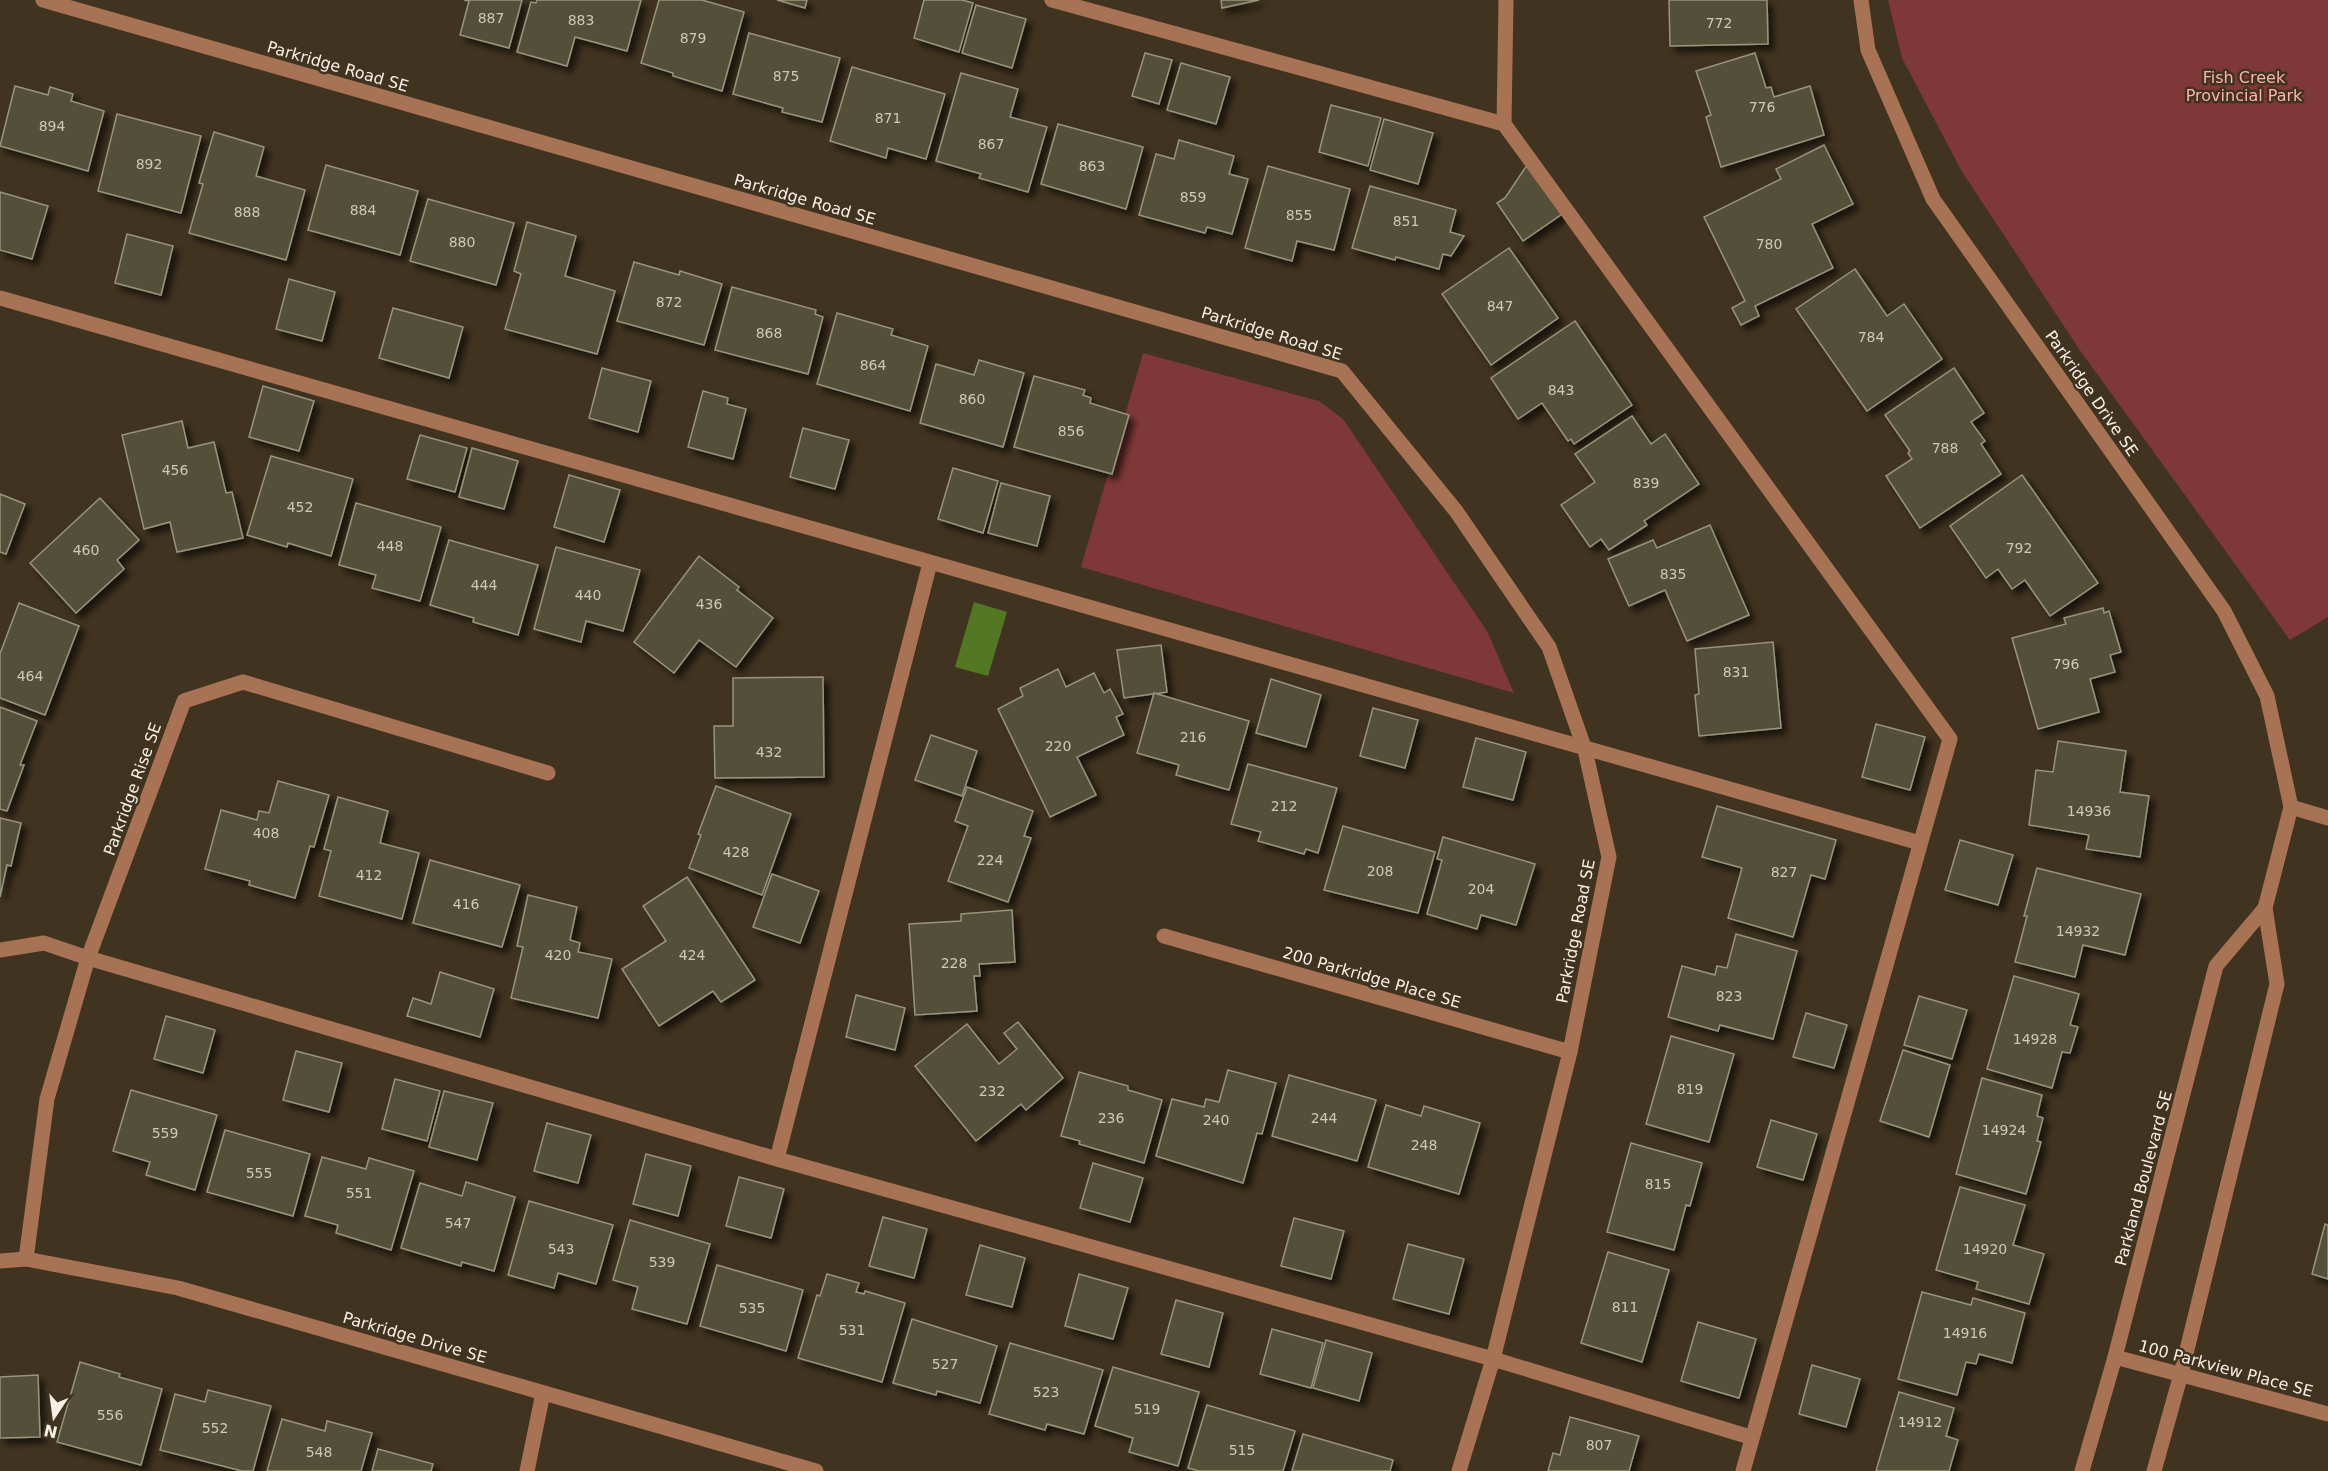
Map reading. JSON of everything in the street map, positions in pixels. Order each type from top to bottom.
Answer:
[{"type":"street","name":"Parkridge Road SE","points":[[43,0],[1342,371],[1456,511],[1549,647],[1585,750],[1609,857],[1570,1052],[1493,1359],[1459,1471]]},
{"type":"street","points":[[1052,0],[1504,124]]},
{"type":"street","points":[[1506,0],[1504,124],[1950,739],[1750,1437],[1743,1471]]},
{"type":"street","name":"Parkridge Drive SE","points":[[1861,0],[1868,50],[1933,199],[2224,611],[2267,696],[2291,807]]},
{"type":"street","points":[[0,298],[1585,750],[1920,843]]},
{"type":"street","points":[[777,1159],[930,563]]},
{"type":"street","name":"Parkridge Rise SE","points":[[26,1259],[47,1098],[88,958],[184,701],[243,682],[548,773]]},
{"type":"street","points":[[2291,807],[2328,818]]},
{"type":"street","name":"Parkland Boulevard SE","points":[[2154,1471],[2181,1374],[2277,984],[2265,908],[2291,807]]},
{"type":"street","name":"Parkland Boulevard SE","points":[[2082,1471],[2115,1357],[2216,966],[2265,908]]},
{"type":"street","name":"200 Parkridge Place SE","points":[[1164,936],[1570,1052]]},
{"type":"street","points":[[0,950],[44,942],[88,958],[777,1159],[1493,1359],[1750,1437]]},
{"type":"street","name":"Parkridge Drive SE","points":[[0,1261],[26,1259],[178,1288],[816,1471]]},
{"type":"street","name":"100 Parkview Place SE","points":[[2115,1357],[2328,1414]]},
{"type":"street","points":[[526,1471],[543,1393]]},
{"type":"green space","name":"Fish Creek Provincial Park","points":[[1888,0],[2328,0],[2328,617],[2290,640],[2079,349],[1961,170],[1902,58]]},
{"type":"green space","points":[[1143,353],[1319,401],[1343,419],[1487,631],[1514,693],[1081,567]]},
{"type":"shaded area","points":[[974,602],[1007,612],[988,676],[955,667]]},
{"type":"building","points":[[464,0],[522,0],[509,48],[460,35],[469,1]]},
{"type":"building","points":[[537,0],[641,0],[627,51],[575,37],[567,66],[517,52],[531,2],[536,3]]},
{"type":"building","points":[[659,0],[702,0],[744,12],[722,91],[673,76],[673,73],[641,63]]},
{"type":"building","points":[[777,0],[807,0],[805,8]]},
{"type":"building","points":[[924,0],[962,0],[973,3],[959,52],[914,38]]},
{"type":"building","points":[[1221,0],[1259,0],[1222,8]]},
{"type":"building","points":[[1669,0],[1767,0],[1768,44],[1670,46]]},
{"type":"building","points":[[976,5],[1026,19],[1012,68],[962,53]]},
{"type":"building","points":[[749,33],[840,58],[822,122],[782,112],[783,108],[733,94]]},
{"type":"building","points":[[1145,53],[1172,60],[1159,104],[1132,96]]},
{"type":"building","points":[[1755,53],[1766,88],[1771,87],[1774,97],[1810,86],[1824,135],[1721,167],[1706,117],[1711,115],[1696,71]]},
{"type":"building","points":[[1181,63],[1230,77],[1216,124],[1167,110]]},
{"type":"building","points":[[852,67],[945,94],[926,159],[888,148],[886,158],[830,141]]},
{"type":"building","points":[[961,73],[1018,89],[1010,117],[1047,127],[1028,192],[979,178],[981,174],[936,161]]},
{"type":"building","points":[[15,86],[48,95],[50,87],[73,94],[71,101],[104,111],[88,171],[0,146]]},
{"type":"building","points":[[1331,105],[1381,118],[1368,166],[1319,152]]},
{"type":"building","points":[[117,114],[201,136],[181,213],[98,191]]},
{"type":"building","points":[[1384,119],[1433,133],[1418,184],[1370,170]]},
{"type":"building","points":[[1058,124],[1143,147],[1126,209],[1041,184]]},
{"type":"building","points":[[214,132],[264,147],[256,176],[305,190],[286,260],[189,233],[203,184],[199,183]]},
{"type":"building","points":[[1179,140],[1234,156],[1229,174],[1248,179],[1232,234],[1207,227],[1205,233],[1139,215],[1156,154],[1174,159]]},
{"type":"building","points":[[1824,145],[1853,204],[1812,224],[1833,268],[1755,306],[1759,316],[1741,325],[1732,308],[1745,301],[1704,217],[1781,179],[1776,169]]},
{"type":"building","points":[[1532,163],[1565,212],[1523,241],[1497,203],[1505,198],[1525,168]]},
{"type":"building","points":[[326,165],[418,191],[400,255],[308,230]]},
{"type":"building","points":[[1268,166],[1350,189],[1334,250],[1297,241],[1292,261],[1245,248]]},
{"type":"building","points":[[1370,186],[1456,210],[1450,232],[1464,236],[1451,256],[1443,254],[1439,269],[1352,248]]},
{"type":"building","points":[[0,192],[48,206],[32,259],[0,250]]},
{"type":"building","points":[[428,199],[514,223],[496,285],[410,261]]},
{"type":"building","points":[[527,222],[576,236],[565,276],[615,291],[597,354],[505,329],[521,274],[514,271]]},
{"type":"building","points":[[127,234],[173,246],[161,295],[115,283]]},
{"type":"building","points":[[1509,248],[1558,318],[1491,365],[1442,294]]},
{"type":"building","points":[[634,262],[679,275],[680,271],[722,284],[704,345],[617,321]]},
{"type":"building","points":[[1855,269],[1887,316],[1904,304],[1942,359],[1867,411],[1796,309]]},
{"type":"building","points":[[289,279],[335,292],[322,341],[276,329]]},
{"type":"building","points":[[732,287],[816,310],[815,314],[823,317],[808,374],[715,350]]},
{"type":"building","points":[[393,308],[463,327],[449,378],[379,358]]},
{"type":"building","points":[[837,313],[893,329],[891,335],[928,346],[910,411],[817,384]]},
{"type":"building","points":[[1575,321],[1632,405],[1574,444],[1571,439],[1568,441],[1542,403],[1518,419],[1491,378]]},
{"type":"building","points":[[979,360],[1024,373],[1003,447],[920,423],[936,364],[974,375]]},
{"type":"building","points":[[602,368],[651,381],[638,432],[589,418]]},
{"type":"building","points":[[1954,368],[1984,413],[1971,422],[1985,441],[1981,444],[2001,474],[1920,528],[1886,476],[1912,459],[1908,453],[1910,451],[1885,415]]},
{"type":"building","points":[[1034,376],[1085,390],[1083,395],[1091,398],[1090,403],[1129,415],[1112,474],[1014,447]]},
{"type":"building","points":[[263,386],[314,401],[299,451],[249,437]]},
{"type":"building","points":[[703,391],[728,398],[727,404],[746,409],[733,459],[688,447]]},
{"type":"building","points":[[1632,416],[1651,444],[1665,434],[1699,484],[1644,521],[1647,525],[1609,550],[1601,539],[1590,547],[1561,505],[1595,482],[1575,454]]},
{"type":"building","points":[[182,421],[188,448],[214,442],[226,493],[232,492],[243,538],[177,552],[170,522],[144,529],[122,435]]},
{"type":"building","points":[[803,428],[849,440],[835,489],[790,477]]},
{"type":"building","points":[[420,435],[467,448],[455,492],[407,479]]},
{"type":"building","points":[[472,448],[518,461],[504,509],[459,497]]},
{"type":"building","points":[[271,456],[353,479],[331,556],[288,543],[287,547],[247,535]]},
{"type":"building","points":[[953,468],[998,481],[983,533],[938,519]]},
{"type":"building","points":[[569,475],[620,490],[604,542],[554,527]]},
{"type":"building","points":[[2022,475],[2098,583],[2050,616],[2025,580],[2012,589],[1998,569],[1986,578],[1950,526]]},
{"type":"building","points":[[1001,483],[1050,496],[1037,546],[988,533]]},
{"type":"building","points":[[0,494],[25,504],[6,554],[0,552]]},
{"type":"building","points":[[100,498],[139,540],[117,560],[124,569],[76,613],[30,563]]},
{"type":"building","points":[[356,503],[441,527],[420,601],[372,588],[376,575],[339,565]]},
{"type":"building","points":[[1710,525],[1749,615],[1687,641],[1665,590],[1629,606],[1608,559],[1653,540],[1657,548]]},
{"type":"building","points":[[449,540],[538,565],[518,635],[473,622],[474,618],[430,605]]},
{"type":"building","points":[[556,547],[640,570],[623,631],[586,621],[581,642],[534,629]]},
{"type":"building","points":[[699,556],[739,587],[737,590],[773,618],[736,667],[699,640],[674,673],[634,642]]},
{"type":"building","points":[[19,603],[79,626],[45,715],[0,698],[0,654]]},
{"type":"building","points":[[2103,608],[2104,613],[2109,611],[2121,652],[2110,655],[2115,672],[2090,679],[2099,712],[2038,729],[2012,638],[2066,624],[2064,618]]},
{"type":"building","points":[[1773,642],[1781,728],[1699,736],[1695,695],[1699,694],[1695,649]]},
{"type":"building","points":[[1161,645],[1167,692],[1124,698],[1117,650]]},
{"type":"building","points":[[1058,669],[1066,687],[1094,673],[1104,693],[1110,689],[1123,714],[1116,717],[1124,735],[1077,757],[1096,795],[1050,817],[998,709],[1023,696],[1020,688]]},
{"type":"building","points":[[823,677],[824,777],[715,778],[714,726],[733,726],[733,678]]},
{"type":"building","points":[[1271,679],[1321,695],[1306,747],[1256,733]]},
{"type":"building","points":[[1154,693],[1249,721],[1229,790],[1176,775],[1179,765],[1137,753]]},
{"type":"building","points":[[0,707],[37,721],[20,765],[24,765],[7,811],[0,809]]},
{"type":"building","points":[[1373,708],[1418,720],[1405,768],[1360,756]]},
{"type":"building","points":[[1876,724],[1925,737],[1910,790],[1862,777]]},
{"type":"building","points":[[931,735],[977,751],[962,796],[915,780]]},
{"type":"building","points":[[1476,738],[1526,752],[1513,800],[1463,787]]},
{"type":"building","points":[[2058,741],[2126,751],[2120,792],[2149,796],[2140,857],[2086,849],[2089,835],[2029,825],[2036,770],[2053,772]]},
{"type":"building","points":[[1248,764],[1337,788],[1318,853],[1306,849],[1304,854],[1258,841],[1261,832],[1231,824]]},
{"type":"building","points":[[278,781],[329,795],[314,847],[310,846],[295,898],[249,885],[250,881],[205,869],[221,810],[257,820],[259,811],[269,813]]},
{"type":"building","points":[[716,786],[791,814],[762,895],[689,868],[701,835],[698,834]]},
{"type":"building","points":[[967,787],[1033,811],[1024,836],[1031,838],[1008,902],[948,881],[968,826],[955,821]]},
{"type":"building","points":[[338,797],[388,811],[380,843],[419,853],[402,919],[319,896],[331,851],[324,849]]},
{"type":"building","points":[[1717,806],[1836,840],[1825,879],[1811,875],[1793,937],[1728,918],[1742,868],[1702,857]]},
{"type":"building","points":[[0,818],[21,823],[11,866],[7,865],[0,897]]},
{"type":"building","points":[[1343,826],[1435,852],[1418,913],[1324,890]]},
{"type":"building","points":[[1443,837],[1535,864],[1516,925],[1481,915],[1477,929],[1427,914],[1442,860],[1437,859]]},
{"type":"building","points":[[1960,840],[2013,855],[1998,905],[1945,890]]},
{"type":"building","points":[[430,860],[520,885],[502,947],[413,923]]},
{"type":"building","points":[[2037,868],[2141,894],[2125,955],[2083,945],[2075,977],[2015,962]]},
{"type":"building","points":[[772,874],[819,891],[800,943],[753,927]]},
{"type":"building","points":[[687,877],[755,980],[721,1002],[713,991],[659,1026],[622,969],[666,941],[643,906]]},
{"type":"building","points":[[528,895],[577,907],[570,940],[580,943],[578,952],[612,959],[598,1018],[511,998],[523,947],[517,946]]},
{"type":"building","points":[[1012,910],[1015,962],[979,964],[980,976],[974,976],[977,1011],[915,1015],[909,924],[961,921],[961,914]]},
{"type":"building","points":[[1736,934],[1797,951],[1773,1039],[1720,1025],[1718,1031],[1668,1017],[1682,966],[1715,975],[1717,966],[1727,968]]},
{"type":"building","points":[[440,972],[494,989],[480,1037],[407,1016],[413,998],[431,1004]]},
{"type":"building","points":[[2014,976],[2079,994],[2070,1025],[2078,1027],[2070,1053],[2062,1052],[2052,1088],[1987,1069]]},
{"type":"building","points":[[856,995],[905,1008],[895,1050],[846,1037]]},
{"type":"building","points":[[1919,996],[1967,1010],[1952,1059],[1904,1045]]},
{"type":"building","points":[[1806,1013],[1847,1025],[1834,1068],[1793,1057]]},
{"type":"building","points":[[166,1016],[215,1030],[203,1073],[154,1059]]},
{"type":"building","points":[[1018,1022],[1063,1078],[1026,1110],[1021,1104],[976,1141],[915,1066],[967,1024],[999,1064],[1017,1049],[1004,1033]]},
{"type":"building","points":[[1671,1036],[1734,1054],[1709,1142],[1646,1124]]},
{"type":"building","points":[[1903,1050],[1950,1065],[1929,1137],[1880,1121]]},
{"type":"building","points":[[296,1051],[342,1063],[329,1112],[283,1100]]},
{"type":"building","points":[[1228,1070],[1276,1083],[1262,1134],[1257,1133],[1243,1183],[1156,1156],[1172,1099],[1204,1107],[1206,1099],[1219,1102]]},
{"type":"building","points":[[1079,1072],[1128,1086],[1128,1090],[1162,1100],[1144,1163],[1079,1144],[1080,1141],[1061,1136]]},
{"type":"building","points":[[1289,1075],[1376,1100],[1357,1161],[1272,1136]]},
{"type":"building","points":[[1982,1078],[2042,1095],[2037,1116],[2043,1118],[2037,1141],[2041,1142],[2026,1194],[1956,1174]]},
{"type":"building","points":[[395,1079],[440,1091],[427,1141],[382,1129]]},
{"type":"building","points":[[131,1090],[217,1115],[195,1190],[146,1175],[150,1162],[113,1151]]},
{"type":"building","points":[[444,1091],[493,1103],[477,1160],[429,1147]]},
{"type":"building","points":[[1386,1105],[1421,1116],[1424,1106],[1480,1123],[1459,1194],[1368,1167]]},
{"type":"building","points":[[1771,1120],[1817,1134],[1803,1180],[1757,1167]]},
{"type":"building","points":[[547,1123],[591,1135],[578,1183],[534,1171]]},
{"type":"building","points":[[225,1130],[310,1154],[293,1216],[207,1192]]},
{"type":"building","points":[[1631,1143],[1702,1163],[1690,1206],[1686,1205],[1674,1250],[1607,1232]]},
{"type":"building","points":[[646,1154],[691,1166],[678,1216],[633,1204]]},
{"type":"building","points":[[322,1157],[366,1169],[369,1158],[414,1171],[391,1250],[336,1233],[338,1225],[305,1216]]},
{"type":"building","points":[[1093,1163],[1143,1178],[1130,1222],[1080,1208]]},
{"type":"building","points":[[739,1177],[784,1189],[771,1238],[726,1226]]},
{"type":"building","points":[[466,1182],[515,1197],[494,1271],[462,1262],[461,1266],[401,1248],[420,1183],[462,1196]]},
{"type":"building","points":[[1960,1187],[2025,1205],[2013,1245],[2044,1254],[2029,1304],[1976,1289],[1978,1282],[1936,1270]]},
{"type":"building","points":[[529,1201],[613,1225],[596,1284],[558,1273],[554,1288],[508,1275]]},
{"type":"building","points":[[883,1217],[927,1229],[914,1278],[869,1266]]},
{"type":"building","points":[[1294,1218],[1344,1231],[1331,1279],[1281,1266]]},
{"type":"building","points":[[630,1220],[710,1244],[687,1324],[632,1309],[638,1287],[613,1280]]},
{"type":"building","points":[[2325,1224],[2328,1225],[2328,1279],[2312,1274]]},
{"type":"building","points":[[1408,1244],[1464,1259],[1449,1314],[1393,1299]]},
{"type":"building","points":[[980,1245],[1025,1258],[1012,1307],[966,1295]]},
{"type":"building","points":[[1608,1252],[1669,1270],[1642,1362],[1581,1343]]},
{"type":"building","points":[[717,1265],[803,1290],[786,1351],[700,1326]]},
{"type":"building","points":[[827,1274],[859,1283],[856,1292],[864,1294],[865,1291],[905,1303],[882,1382],[798,1358],[817,1295],[820,1296]]},
{"type":"building","points":[[1079,1274],[1128,1288],[1113,1339],[1065,1326]]},
{"type":"building","points":[[1922,1292],[1971,1305],[1973,1298],[2025,1313],[2012,1363],[1979,1354],[1976,1364],[1966,1362],[1957,1395],[1898,1379]]},
{"type":"building","points":[[1176,1300],[1223,1313],[1209,1367],[1161,1354]]},
{"type":"building","points":[[912,1319],[997,1346],[980,1403],[937,1391],[936,1395],[893,1383]]},
{"type":"building","points":[[1698,1322],[1756,1339],[1739,1398],[1681,1381]]},
{"type":"building","points":[[1272,1329],[1323,1343],[1311,1388],[1260,1374]]},
{"type":"building","points":[[1326,1340],[1372,1353],[1359,1401],[1313,1388]]},
{"type":"building","points":[[1010,1343],[1103,1370],[1084,1434],[1047,1424],[1045,1430],[989,1414]]},
{"type":"building","points":[[80,1362],[120,1374],[119,1377],[162,1389],[141,1465],[57,1442]]},
{"type":"building","points":[[1812,1365],[1860,1379],[1846,1427],[1799,1414]]},
{"type":"building","points":[[1113,1367],[1199,1392],[1178,1466],[1129,1452],[1133,1438],[1095,1426]]},
{"type":"building","points":[[38,1375],[40,1437],[0,1438],[0,1377]]},
{"type":"building","points":[[208,1390],[271,1406],[253,1471],[242,1471],[160,1450],[175,1394],[205,1402]]},
{"type":"building","points":[[1899,1392],[1954,1408],[1946,1436],[1958,1440],[1949,1471],[1876,1471]]},
{"type":"building","points":[[1207,1405],[1295,1431],[1283,1471],[1199,1471],[1188,1468]]},
{"type":"building","points":[[1570,1417],[1639,1436],[1629,1471],[1548,1471],[1553,1453],[1560,1455]]},
{"type":"building","points":[[282,1419],[325,1431],[327,1421],[372,1433],[361,1471],[267,1471]]},
{"type":"building","points":[[1303,1434],[1393,1460],[1390,1471],[1292,1471]]},
{"type":"building","points":[[378,1449],[433,1464],[431,1471],[372,1471]]}]
